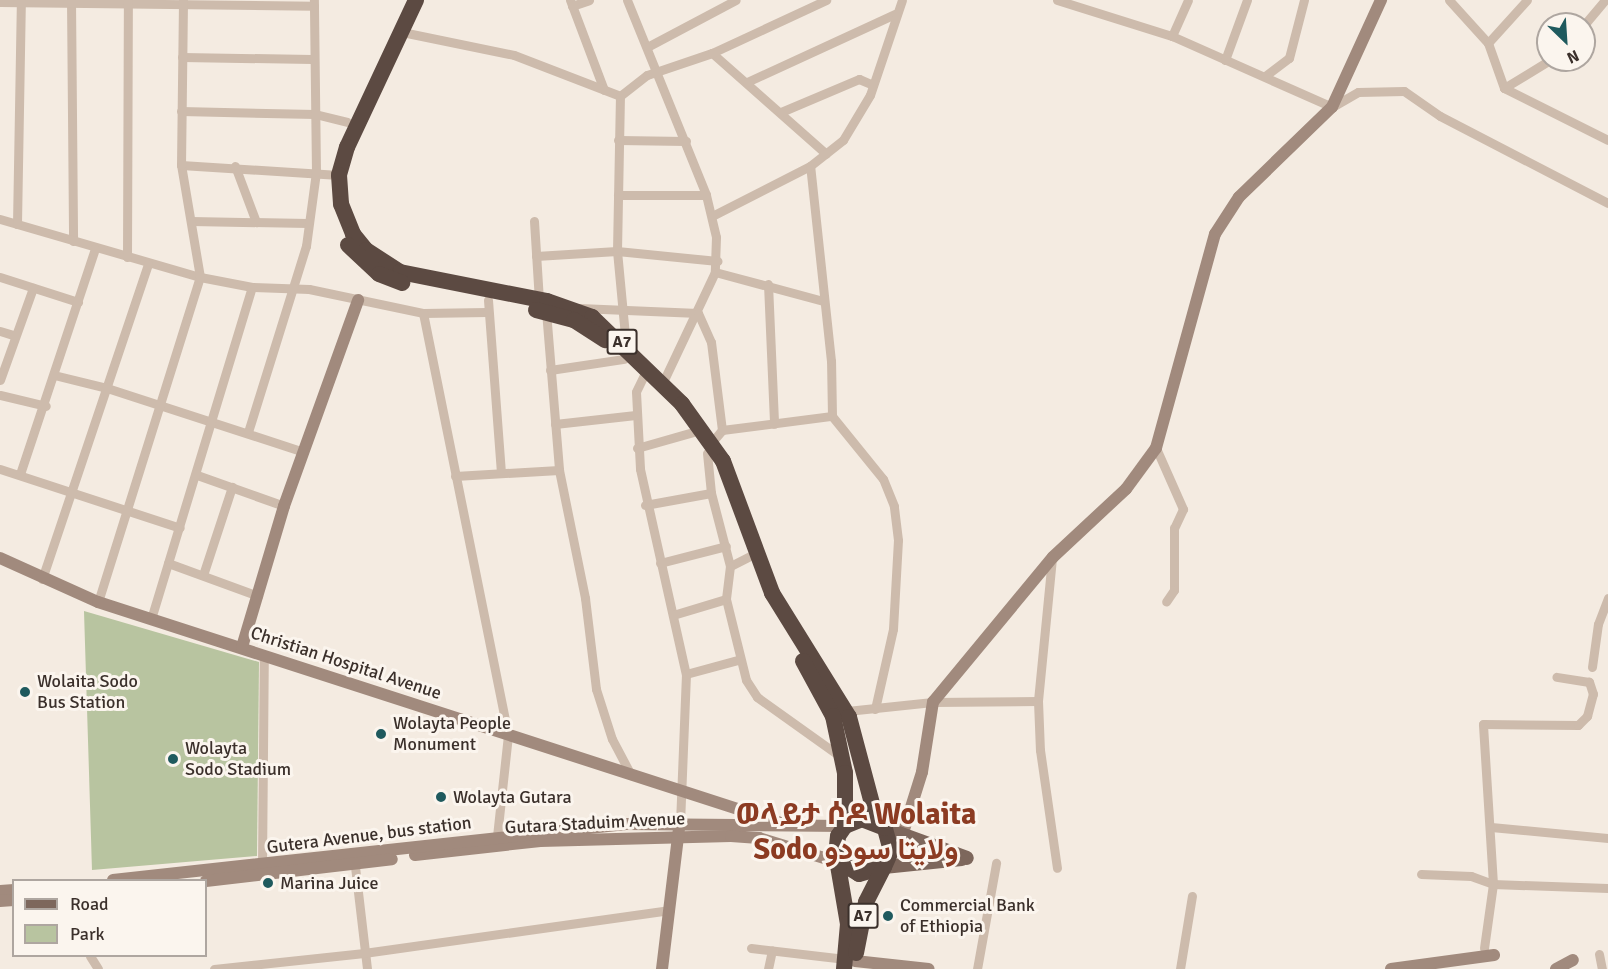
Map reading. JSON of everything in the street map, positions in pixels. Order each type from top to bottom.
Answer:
[{"type":"highway","name":"A7","points":[[403,0],[347,122],[328,173],[336,224],[363,262],[395,282],[488,306],[544,304],[595,332],[625,352]]},
{"type":"highway","name":"A7","points":[[328,173],[347,147],[416,0]]},
{"type":"highway","name":"A7","points":[[328,173],[353,234],[382,263],[400,272],[544,304],[574,307],[625,352],[693,432],[714,442]]},
{"type":"highway","name":"A7","points":[[644,372],[662,384],[714,442],[723,484],[750,555],[833,716],[843,759],[845,826],[835,845],[841,863],[848,924],[849,965]]},
{"type":"highway","name":"A7","points":[[750,555],[847,711],[881,825],[891,850],[866,902],[849,965]]},
{"type":"highway","points":[[845,826],[862,819],[881,825]]},
{"type":"highway","points":[[841,863],[859,874],[884,867]]},
{"type":"main road","points":[[902,836],[922,772],[933,702],[1053,557],[1126,489],[1156,448],[1215,234],[1239,197],[1332,107],[1381,0]]},
{"type":"main road","points":[[242,647],[284,506],[358,300]]},
{"type":"main road","name":"Christian Hospital Avenue","points":[[0,558],[42,579],[98,602],[787,825]]},
{"type":"main road","points":[[663,969],[680,822]]},
{"type":"main road","name":"Gutera Avenue, bus station","points":[[496,842],[680,822],[845,826]]},
{"type":"main road","points":[[881,825],[902,836],[967,858],[884,867]]},
{"type":"main road","name":"Gutara Staduim Avenue","points":[[207,881],[496,842],[678,835],[759,838],[841,863]]},
{"type":"main road","name":"Gutera Avenue, bus station","points":[[124,879],[353,860]]},
{"type":"main road","points":[[1391,969],[1489,952]]},
{"type":"main road","points":[[1556,969],[1573,960]]},
{"type":"main road","points":[[849,965],[928,969]]},
{"type":"street","points":[[71,0],[73,241]]},
{"type":"street","points":[[0,2],[71,0],[314,3],[312,59],[315,114],[328,173],[308,223],[294,289],[248,432]]},
{"type":"street","points":[[589,0],[571,3],[602,89],[620,96]]},
{"type":"street","points":[[649,46],[736,0]]},
{"type":"street","points":[[550,370],[625,352],[624,309],[617,251],[620,96],[636,82],[712,53],[826,0]]},
{"type":"street","points":[[712,216],[810,166],[843,140],[873,85],[895,14],[902,0]]},
{"type":"street","points":[[1057,0],[1172,36],[1332,107],[1359,92],[1404,91],[1440,116],[1608,203]]},
{"type":"street","points":[[1172,36],[1188,0]]},
{"type":"street","points":[[1225,60],[1247,0]]},
{"type":"street","points":[[1265,76],[1289,58],[1304,0]]},
{"type":"street","points":[[1449,0],[1488,43],[1504,88],[1608,140]]},
{"type":"street","points":[[1488,43],[1527,0]]},
{"type":"street","points":[[1595,12],[1605,0]]},
{"type":"street","points":[[17,224],[21,1]]},
{"type":"street","points":[[630,1],[706,195],[712,216],[718,261],[698,313],[662,384]]},
{"type":"street","points":[[127,257],[128,2]]},
{"type":"street","points":[[98,602],[200,277],[181,165],[183,2]]},
{"type":"street","points":[[747,82],[895,14]]},
{"type":"street","points":[[402,32],[514,55],[620,96]]},
{"type":"street","points":[[712,53],[826,154]]},
{"type":"street","points":[[182,57],[312,59]]},
{"type":"street","points":[[1504,88],[1536,69]]},
{"type":"street","points":[[781,112],[859,79],[873,85]]},
{"type":"street","points":[[181,111],[315,114],[347,122]]},
{"type":"street","points":[[618,140],[686,141]]},
{"type":"street","points":[[181,165],[235,166],[328,173]]},
{"type":"street","points":[[235,166],[256,222]]},
{"type":"street","points":[[810,166],[832,416],[883,479],[894,506],[898,540],[893,629],[875,709]]},
{"type":"street","points":[[618,195],[706,195]]},
{"type":"street","points":[[0,219],[148,264],[252,287],[294,289],[423,313],[488,306],[501,473]]},
{"type":"street","points":[[191,221],[308,223]]},
{"type":"street","points":[[534,221],[559,470],[585,598],[596,689],[612,739],[631,775]]},
{"type":"street","points":[[20,474],[46,406],[95,249]]},
{"type":"street","points":[[536,256],[617,251],[718,261]]},
{"type":"street","points":[[42,579],[148,264]]},
{"type":"street","points":[[715,272],[768,284],[823,301]]},
{"type":"street","points":[[0,277],[78,302]]},
{"type":"street","points":[[768,284],[774,424]]},
{"type":"street","points":[[151,619],[197,475],[252,287]]},
{"type":"street","points":[[0,380],[14,335],[33,288]]},
{"type":"street","points":[[574,307],[698,313]]},
{"type":"street","points":[[423,313],[508,735],[496,842]]},
{"type":"street","points":[[698,313],[713,349],[714,442],[711,493],[730,566],[726,598],[738,660],[753,693],[843,759]]},
{"type":"street","points":[[0,331],[14,335]]},
{"type":"street","points":[[644,372],[635,415],[637,448],[645,505],[686,674],[680,822]]},
{"type":"street","points":[[54,375],[160,404],[211,423],[248,432],[304,452]]},
{"type":"street","points":[[0,395],[46,406]]},
{"type":"street","points":[[555,424],[635,415]]},
{"type":"street","points":[[714,442],[774,424],[832,416]]},
{"type":"street","points":[[637,448],[693,432]]},
{"type":"street","points":[[1156,448],[1183,509],[1174,528],[1174,590],[1166,602]]},
{"type":"street","points":[[0,469],[180,528]]},
{"type":"street","points":[[455,476],[559,470]]},
{"type":"street","points":[[197,475],[284,506]]},
{"type":"street","points":[[203,575],[232,487]]},
{"type":"street","points":[[645,505],[711,493]]},
{"type":"street","points":[[660,563],[726,546]]},
{"type":"street","points":[[730,566],[750,555]]},
{"type":"street","points":[[1053,557],[1038,700],[1040,750],[1057,868]]},
{"type":"street","points":[[168,563],[258,596]]},
{"type":"street","points":[[1592,667],[1598,624],[1608,597]]},
{"type":"street","points":[[673,615],[726,598]]},
{"type":"street","points":[[262,866],[264,655]]},
{"type":"street","points":[[686,674],[738,660]]},
{"type":"street","points":[[1489,952],[1493,884],[1483,724],[1578,725],[1587,716],[1593,694],[1588,682],[1556,677]]},
{"type":"street","points":[[847,711],[933,702],[1038,700]]},
{"type":"street","points":[[1491,827],[1608,838]]},
{"type":"street","points":[[353,860],[367,969]]},
{"type":"street","points":[[977,969],[996,863]]},
{"type":"street","points":[[1421,873],[1471,876],[1493,884],[1608,888]]},
{"type":"street","points":[[1180,969],[1192,896]]},
{"type":"street","points":[[214,969],[364,954],[670,910]]},
{"type":"street","points":[[751,948],[849,965]]},
{"type":"street","points":[[768,969],[772,950]]},
{"type":"street","points":[[1599,954],[1602,969]]},
{"type":"green space","name":"Wolayta Sodo Stadium","points":[[84,611],[259,662],[257,856],[92,870]]},
{"type":"place","name":"Wolaita Sodo Bus Station","points":[[25,692]]},
{"type":"place","name":"Wolayta People Monument","points":[[381,734]]},
{"type":"place","name":"Wolayta Sodo Stadium","points":[[173,759]]},
{"type":"place","name":"Wolayta Gutara","points":[[441,797]]},
{"type":"place","name":"Marina Juice","points":[[268,883]]},
{"type":"place","name":"Commercial Bank of Ethiopia","points":[[888,916]]},
{"type":"district","name":"ወላይታ ሶዶ Wolaita Sodo ولايتا سودو","points":[[856,832]]}]
